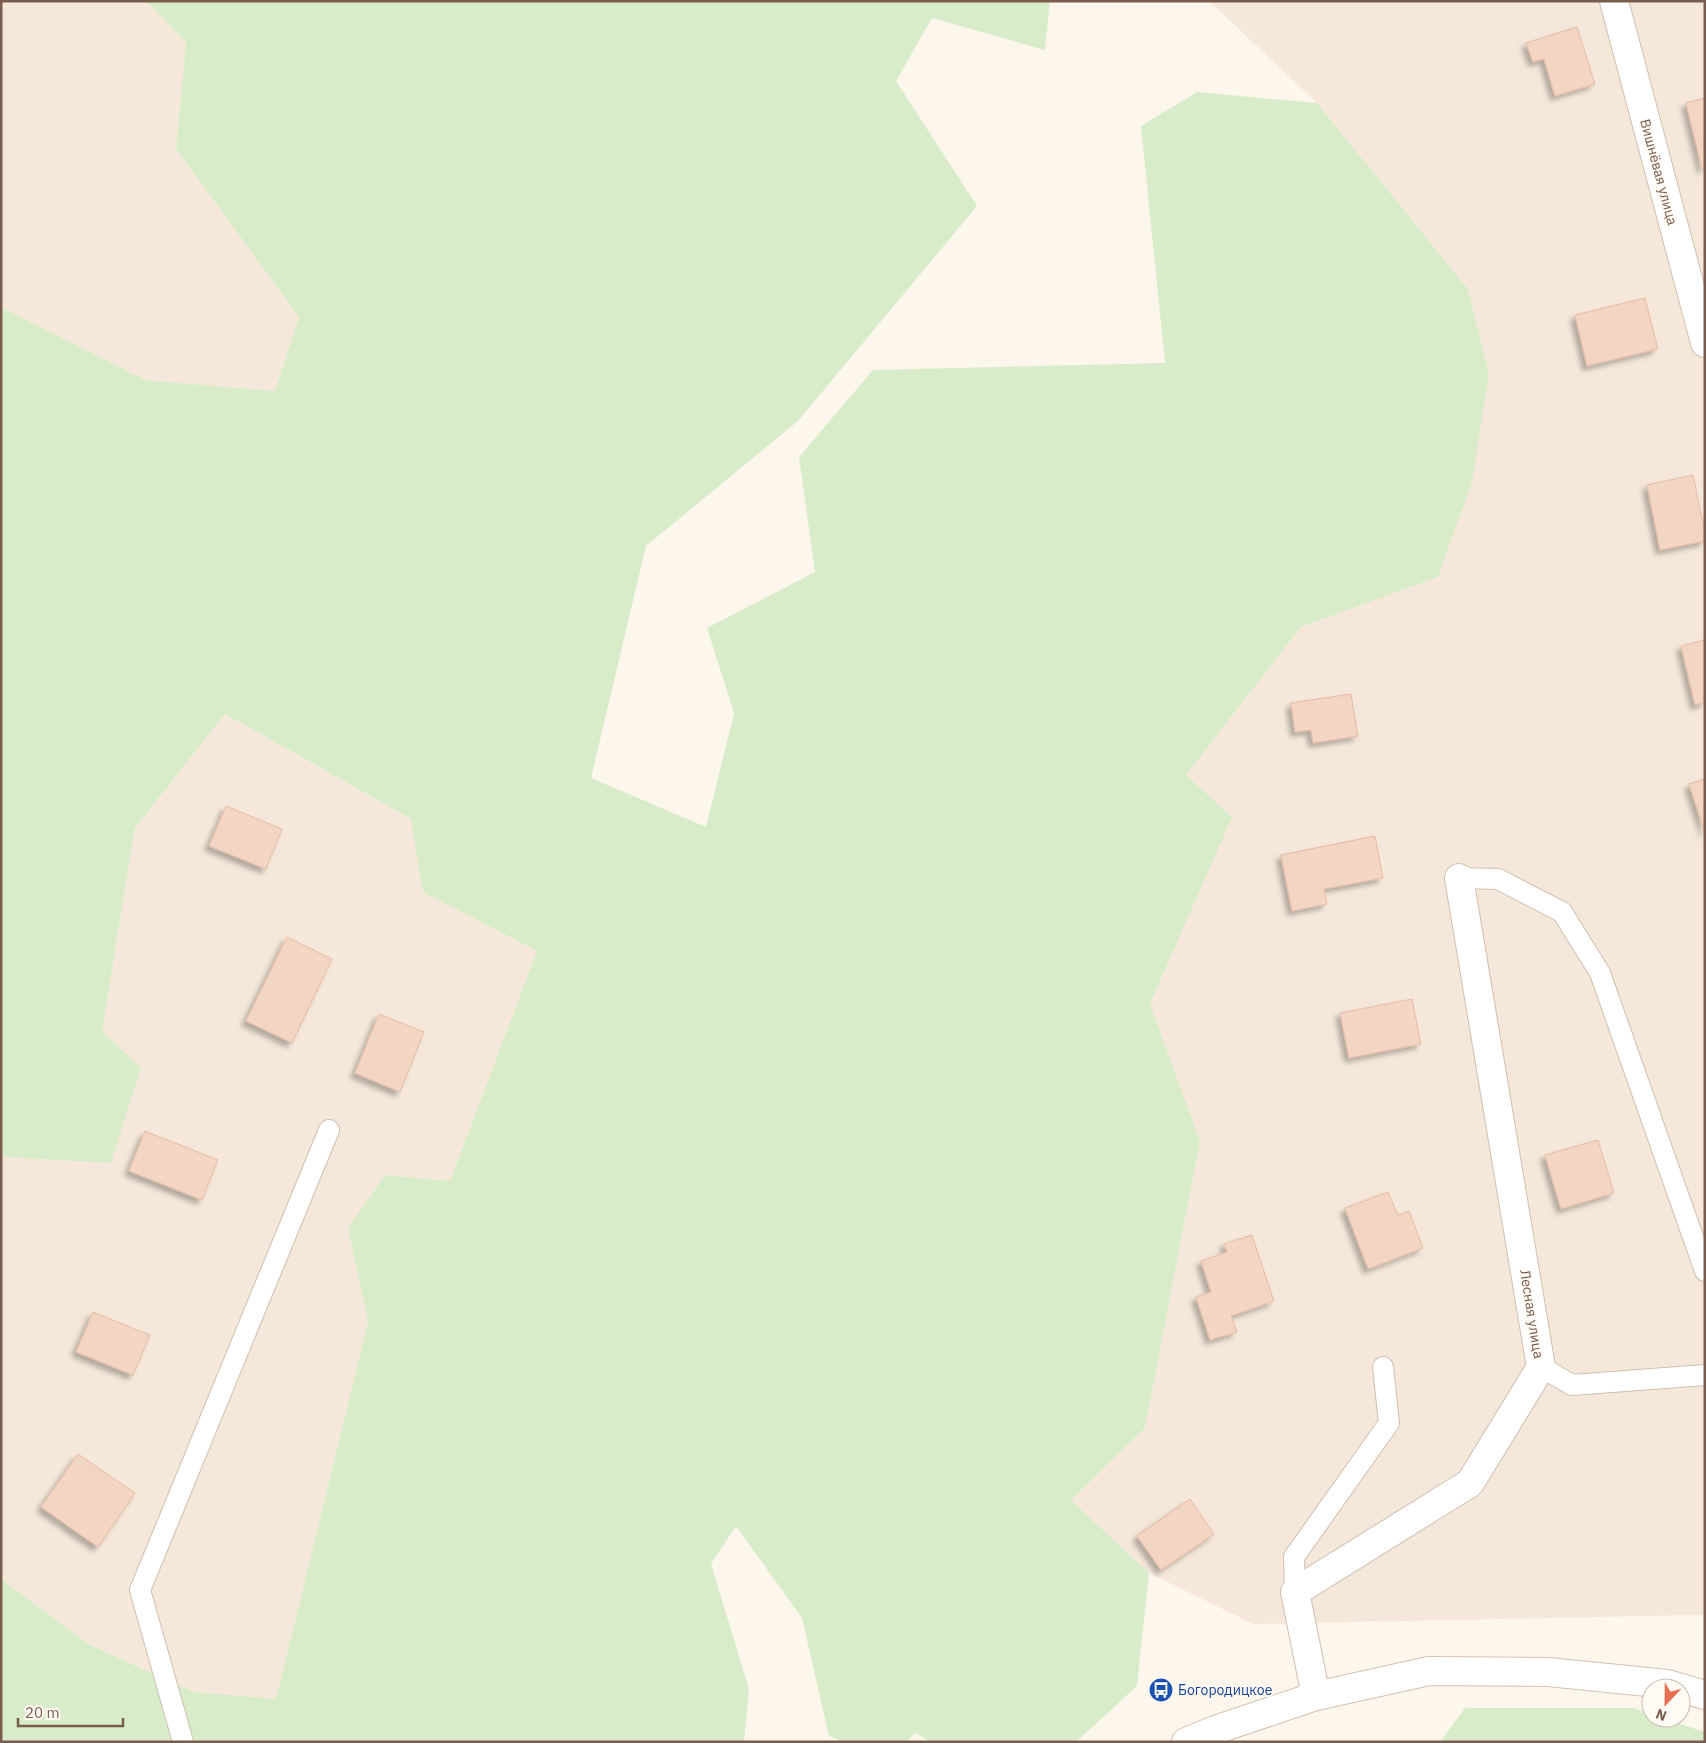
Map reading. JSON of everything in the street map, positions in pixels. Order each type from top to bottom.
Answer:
[{"type":"street","name":"Вишнёвая улица","points":[[1614,1],[1705,343]]},
{"type":"street","name":"Лесная улица","points":[[1295,1592],[1470,1483],[1541,1367],[1459,878]]},
{"type":"street","points":[[1295,1592],[1316,1696]]},
{"type":"street","points":[[1186,1742],[1215,1730],[1316,1696],[1429,1671],[1548,1672],[1667,1684],[1705,1695]]},
{"type":"lane","points":[[1459,878],[1498,879],[1562,912],[1600,973],[1705,1270]]},
{"type":"lane","points":[[183,1742],[140,1590],[330,1130]]},
{"type":"lane","points":[[1295,1592],[1294,1557],[1389,1423],[1383,1367]]},
{"type":"lane","points":[[1541,1367],[1572,1385],[1705,1375]]},
{"type":"shaded area","points":[[1,1],[146,1],[186,42],[176,149],[299,317],[275,391],[145,380],[1,307]]},
{"type":"shaded area","points":[[1209,1],[1705,1],[1705,1616],[1253,1624],[1149,1573],[1071,1500],[1145,1428],[1200,1141],[1150,1004],[1231,817],[1186,775],[1301,627],[1438,577],[1489,374],[1468,289],[1317,103]]},
{"type":"shaded area","points":[[225,714],[412,820],[423,892],[537,951],[450,1181],[385,1175],[348,1228],[368,1322],[276,1699],[195,1692],[90,1645],[1,1579],[1,1154],[4,1157],[111,1163],[102,1031],[135,828]]},
{"type":"green space","points":[[146,1],[1050,1],[1045,50],[932,18],[896,81],[977,206],[798,421],[646,546],[591,778],[706,827],[734,713],[707,628],[815,572],[799,457],[873,370],[1165,363],[1141,126],[1197,92],[1317,103],[1468,289],[1489,374],[1472,482],[1438,577],[1301,627],[1186,775],[1232,817],[1150,1004],[1200,1141],[1145,1428],[1071,1500],[1149,1573],[1137,1686],[1076,1742],[931,1742],[915,1733],[907,1742],[844,1742],[829,1736],[802,1618],[736,1526],[711,1564],[749,1689],[744,1742],[1,1742],[1,1579],[90,1645],[194,1692],[276,1699],[368,1322],[348,1228],[385,1175],[450,1181],[537,951],[423,892],[411,819],[225,714],[135,828],[102,1031],[141,1068],[111,1163],[4,1157],[1,1154],[1,307],[145,380],[275,391],[299,317],[176,149],[186,42]]},
{"type":"green space","points":[[1465,1708],[1633,1708],[1641,1711],[1641,1728],[1691,1727],[1705,1732],[1705,1742],[1440,1742]]},
{"type":"building","points":[[1577,27],[1595,84],[1555,96],[1544,59],[1533,62],[1526,43]]},
{"type":"building","points":[[1705,98],[1705,168],[1702,169],[1686,103]]},
{"type":"building","points":[[1645,298],[1658,349],[1587,366],[1575,315]]},
{"type":"building","points":[[1693,475],[1705,541],[1660,550],[1647,485]]},
{"type":"building","points":[[1705,640],[1705,702],[1695,705],[1681,646]]},
{"type":"building","points":[[1351,694],[1358,736],[1313,743],[1311,730],[1295,732],[1291,703]]},
{"type":"building","points":[[1705,779],[1705,833],[1689,784]]},
{"type":"building","points":[[226,806],[282,829],[266,869],[209,846]]},
{"type":"building","points":[[1375,836],[1383,878],[1324,889],[1327,904],[1292,911],[1281,855]]},
{"type":"building","points":[[287,937],[332,959],[292,1043],[246,1021]]},
{"type":"building","points":[[1412,999],[1421,1044],[1349,1058],[1340,1013]]},
{"type":"building","points":[[379,1014],[424,1032],[400,1092],[355,1073]]},
{"type":"building","points":[[145,1131],[218,1160],[202,1200],[129,1171]]},
{"type":"building","points":[[1598,1140],[1614,1193],[1561,1209],[1545,1155]]},
{"type":"building","points":[[1388,1192],[1398,1215],[1409,1211],[1423,1248],[1368,1269],[1345,1208]]},
{"type":"building","points":[[1252,1235],[1274,1301],[1231,1316],[1237,1332],[1210,1340],[1196,1297],[1211,1292],[1201,1261],[1227,1252],[1224,1244]]},
{"type":"building","points":[[93,1312],[150,1335],[133,1375],[76,1352]]},
{"type":"building","points":[[78,1454],[135,1493],[98,1547],[41,1507]]},
{"type":"building","points":[[1190,1499],[1214,1534],[1161,1570],[1137,1536]]},
{"type":"place","name":"Богородицкое","points":[[1161,1690]]}]
